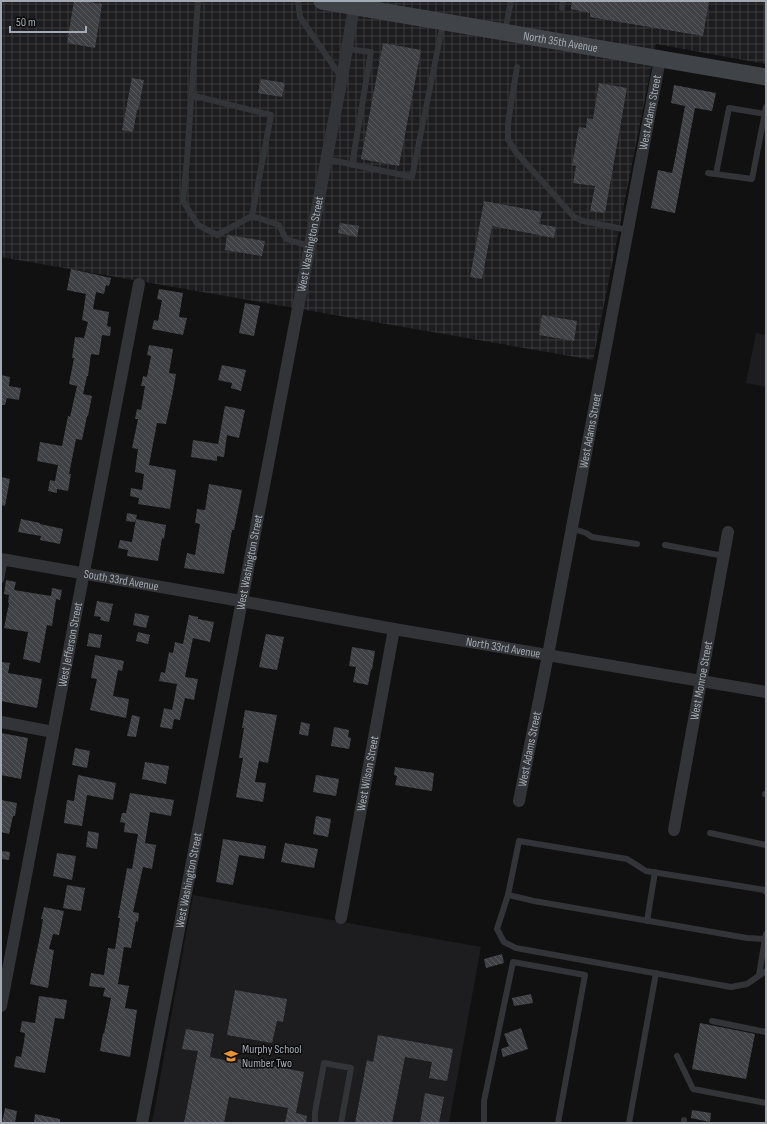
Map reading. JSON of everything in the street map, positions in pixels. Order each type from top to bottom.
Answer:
[{"type":"main road","name":"North 35th Avenue","points":[[322,1],[355,4],[443,22],[766,78]]},
{"type":"street","name":"West Washington Street","points":[[142,1123],[355,4]]},
{"type":"street","name":"West Adams Street","points":[[519,801],[660,60]]},
{"type":"street","name":"West Jefferson Street","points":[[1,1006],[139,284]]},
{"type":"street","name":"West Monroe Street","points":[[674,830],[728,532]]},
{"type":"street","name":"South 33rd Avenue","points":[[3,559],[241,601]]},
{"type":"street","name":"North 33rd Avenue","points":[[241,601],[394,629],[766,692]]},
{"type":"street","name":"West Wilson Street","points":[[341,918],[394,629]]},
{"type":"street","points":[[1,722],[53,732]]},
{"type":"lane","points":[[198,1],[183,201],[198,225],[217,235],[252,216],[279,225],[286,240],[309,246]]},
{"type":"lane","points":[[298,1],[300,17],[342,78]]},
{"type":"lane","points":[[505,32],[511,1]]},
{"type":"lane","points":[[326,159],[412,177],[443,22]]},
{"type":"lane","points":[[347,50],[371,52],[352,165]]},
{"type":"lane","points":[[517,67],[508,123],[508,139],[515,151],[574,217],[583,221],[628,230]]},
{"type":"lane","points":[[191,95],[271,115],[252,216]]},
{"type":"lane","points":[[708,173],[752,179],[766,107]]},
{"type":"lane","points":[[716,174],[729,108],[765,114]]},
{"type":"lane","points":[[571,528],[586,533],[592,537],[637,544]]},
{"type":"lane","points":[[665,545],[724,556]]},
{"type":"lane","points":[[1,580],[3,559]]},
{"type":"lane","points":[[710,833],[766,845]]},
{"type":"lane","points":[[766,892],[765,890],[646,871],[627,860],[519,841],[508,895],[497,929],[504,942],[516,948],[731,987],[747,984],[766,971]]},
{"type":"lane","points":[[647,921],[655,872]]},
{"type":"lane","points":[[508,895],[534,901],[748,938],[766,936],[759,975]]},
{"type":"lane","points":[[484,1123],[484,1101],[513,962],[585,975],[558,1123]]},
{"type":"lane","points":[[629,1123],[656,973]]},
{"type":"lane","points":[[712,1021],[766,1032]]},
{"type":"lane","points":[[677,1056],[693,1089],[766,1103]]},
{"type":"lane","points":[[315,1123],[315,1112],[324,1063],[351,1068],[341,1123]]},
{"type":"shaded area","points":[[1,1],[766,1],[766,64],[656,44],[593,360],[1,257]]},
{"type":"shaded area","points":[[756,333],[766,335],[766,387],[746,383]]},
{"type":"shaded area","points":[[193,895],[481,947],[449,1123],[152,1123]]},
{"type":"building","points":[[74,1],[102,4],[95,48],[67,43]]},
{"type":"building","points":[[572,1],[709,1],[703,36],[590,17],[590,13],[571,9]]},
{"type":"building","points":[[383,43],[421,50],[399,166],[361,159]]},
{"type":"building","points":[[132,78],[144,80],[133,132],[122,130]]},
{"type":"building","points":[[261,79],[285,83],[282,97],[258,93]]},
{"type":"building","points":[[599,83],[627,88],[605,213],[590,211],[595,186],[573,183],[576,166],[572,165],[579,127],[586,128],[587,118],[593,119]]},
{"type":"building","points":[[674,85],[716,93],[712,111],[695,108],[675,213],[651,208],[658,170],[672,173],[685,106],[671,103]]},
{"type":"building","points":[[484,201],[542,212],[539,224],[556,227],[554,238],[492,226],[482,279],[470,277]]},
{"type":"building","points":[[340,223],[359,226],[357,237],[338,233]]},
{"type":"building","points":[[227,235],[265,241],[262,256],[225,250]]},
{"type":"building","points":[[71,269],[111,278],[109,286],[106,285],[104,294],[96,292],[93,309],[109,312],[107,326],[111,327],[110,336],[102,335],[99,355],[91,354],[88,376],[83,394],[92,396],[88,416],[82,440],[76,439],[69,474],[71,474],[68,491],[57,489],[57,493],[48,491],[50,480],[55,481],[58,465],[37,461],[40,442],[62,446],[68,416],[70,417],[77,386],[69,384],[74,358],[72,358],[75,337],[84,338],[88,322],[82,320],[86,294],[67,290]]},
{"type":"building","points":[[159,289],[183,293],[179,317],[187,318],[183,335],[152,329],[154,320],[158,321],[162,300],[157,299]]},
{"type":"building","points":[[245,303],[260,306],[254,336],[239,333]]},
{"type":"building","points":[[542,315],[577,321],[574,341],[539,335]]},
{"type":"building","points":[[149,345],[173,349],[169,373],[176,374],[173,392],[166,424],[157,423],[149,465],[176,470],[170,509],[138,504],[139,498],[130,496],[131,488],[142,490],[144,474],[135,472],[138,449],[132,448],[138,419],[135,419],[137,409],[141,410],[145,386],[141,386],[143,376],[147,377],[151,356],[147,355]]},
{"type":"building","points":[[222,365],[246,370],[241,391],[231,388],[232,383],[218,380]]},
{"type":"building","points":[[1,375],[10,377],[9,386],[21,388],[19,400],[7,398],[5,405],[1,405]]},
{"type":"building","points":[[225,406],[245,410],[239,438],[227,435],[224,457],[217,456],[217,461],[191,457],[193,440],[218,444]]},
{"type":"building","points":[[1,477],[10,479],[5,506],[1,505]]},
{"type":"building","points":[[209,484],[242,490],[234,530],[232,530],[224,574],[184,568],[187,553],[195,555],[200,524],[195,523],[197,509],[205,510]]},
{"type":"building","points":[[127,513],[137,515],[135,522],[126,521]]},
{"type":"building","points":[[21,519],[63,529],[60,544],[40,540],[41,536],[18,532]]},
{"type":"building","points":[[136,519],[166,525],[158,561],[127,556],[128,550],[118,548],[120,540],[132,542]]},
{"type":"building","points":[[6,580],[16,582],[14,590],[51,596],[52,588],[62,590],[60,600],[56,599],[52,626],[47,625],[40,663],[23,659],[28,632],[4,628],[9,603],[9,595],[4,594]]},
{"type":"building","points":[[97,601],[113,604],[109,622],[100,620],[101,617],[94,616]]},
{"type":"building","points":[[135,613],[149,616],[146,628],[133,625]]},
{"type":"building","points":[[189,615],[198,617],[198,619],[214,622],[210,642],[193,638],[185,677],[198,679],[194,700],[185,698],[180,720],[174,719],[172,729],[160,727],[164,708],[172,710],[177,684],[159,681],[161,672],[165,673],[169,652],[173,653],[175,642],[183,644]]},
{"type":"building","points":[[138,632],[150,635],[148,644],[136,641]]},
{"type":"building","points":[[89,633],[102,635],[100,648],[87,646]]},
{"type":"building","points":[[266,634],[284,637],[277,670],[259,667]]},
{"type":"building","points":[[352,647],[375,651],[368,685],[353,682],[356,667],[349,666]]},
{"type":"building","points":[[95,655],[124,661],[122,671],[118,670],[113,696],[129,699],[126,718],[90,710],[97,679],[91,678]]},
{"type":"building","points":[[1,662],[10,663],[8,673],[42,679],[37,708],[1,701]]},
{"type":"building","points":[[245,710],[277,715],[268,763],[259,761],[255,782],[266,783],[263,802],[236,797],[243,758],[239,758],[244,728],[242,728]]},
{"type":"building","points":[[132,715],[140,717],[136,737],[127,736]]},
{"type":"building","points":[[301,722],[310,724],[308,736],[299,734]]},
{"type":"building","points":[[334,727],[349,730],[348,737],[351,738],[349,749],[331,746]]},
{"type":"building","points":[[1,733],[28,738],[21,779],[1,775]]},
{"type":"building","points":[[75,748],[90,751],[87,768],[72,765]]},
{"type":"building","points":[[145,762],[169,766],[166,784],[142,779]]},
{"type":"building","points":[[395,767],[434,773],[432,791],[395,785],[397,776],[394,775]]},
{"type":"building","points":[[78,775],[116,783],[113,800],[87,795],[82,826],[64,823],[67,800],[74,801]]},
{"type":"building","points":[[316,775],[339,779],[336,796],[313,792]]},
{"type":"building","points":[[130,793],[174,800],[171,816],[150,812],[145,843],[156,845],[152,869],[143,867],[133,912],[139,913],[138,922],[136,921],[131,948],[124,947],[118,984],[129,986],[125,1008],[137,1010],[130,1057],[100,1051],[111,998],[103,996],[105,988],[89,986],[91,973],[104,975],[108,948],[115,949],[120,918],[118,918],[127,868],[132,869],[138,834],[124,832],[125,823],[120,822],[122,813],[126,813]]},
{"type":"building","points":[[1,800],[17,803],[15,816],[13,816],[9,834],[1,832]]},
{"type":"building","points":[[316,816],[331,819],[328,837],[313,834]]},
{"type":"building","points":[[88,831],[99,833],[97,849],[86,847]]},
{"type":"building","points":[[223,839],[266,846],[264,859],[239,855],[233,885],[216,882]]},
{"type":"building","points":[[285,843],[318,849],[314,868],[281,862]]},
{"type":"building","points":[[1,851],[10,852],[9,860],[1,859]]},
{"type":"building","points":[[57,853],[76,856],[72,880],[53,876]]},
{"type":"building","points":[[67,885],[85,888],[81,911],[63,908]]},
{"type":"building","points":[[44,907],[64,911],[59,935],[53,934],[49,949],[54,950],[48,988],[30,984],[41,931],[43,919],[41,919]]},
{"type":"building","points":[[502,954],[504,963],[486,968],[484,959]]},
{"type":"building","points":[[235,990],[287,999],[283,1022],[277,1021],[272,1043],[227,1035]]},
{"type":"building","points":[[531,994],[533,1003],[514,1006],[512,998]]},
{"type":"building","points":[[39,996],[67,1000],[64,1019],[55,1018],[45,1073],[14,1067],[16,1056],[21,1057],[24,1042],[25,1033],[20,1032],[22,1021],[35,1023]]},
{"type":"building","points":[[700,1023],[755,1034],[746,1079],[692,1069]]},
{"type":"building","points":[[521,1028],[528,1049],[503,1057],[501,1049],[509,1046],[504,1034]]},
{"type":"building","points":[[186,1029],[214,1034],[210,1057],[237,1063],[238,1059],[304,1072],[296,1113],[307,1116],[306,1123],[285,1123],[288,1108],[229,1097],[224,1123],[184,1123],[198,1051],[182,1049]]},
{"type":"building","points":[[378,1035],[453,1049],[447,1081],[429,1078],[432,1062],[405,1057],[392,1123],[355,1123],[367,1060],[373,1062]]},
{"type":"building","points":[[425,1093],[444,1097],[439,1123],[420,1123]]},
{"type":"building","points":[[5,1108],[17,1111],[15,1123],[2,1123]]},
{"type":"building","points":[[692,1110],[711,1113],[710,1122],[691,1118]]},
{"type":"building","points":[[35,1114],[60,1119],[60,1123],[34,1123]]},
{"type":"place","name":"Murphy School Number Two","points":[[231,1056]]}]
